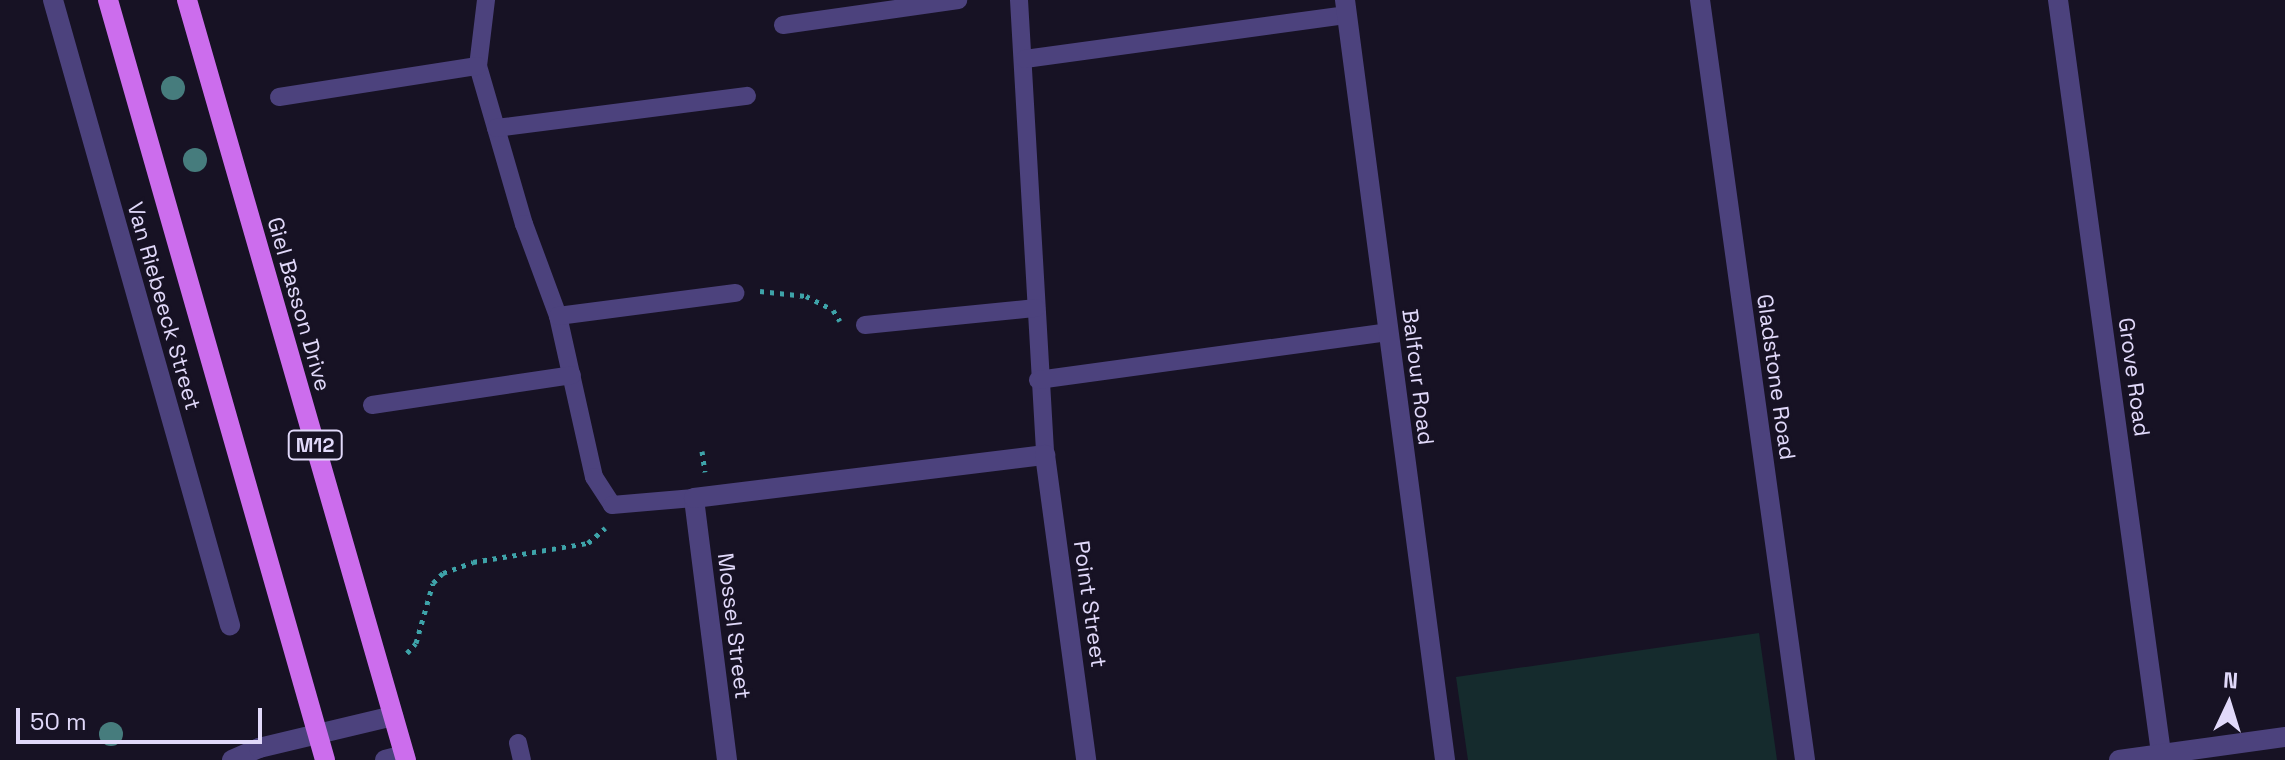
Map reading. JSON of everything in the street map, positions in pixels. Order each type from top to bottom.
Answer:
[{"type":"main road","points":[[108,0],[325,760]]},
{"type":"main road","name":"Giel Basson Drive","points":[[187,0],[393,716],[398,758]]},
{"type":"street","name":"Van Riebeeck Street","points":[[53,0],[230,625]]},
{"type":"street","name":"Gladstone Road","points":[[1700,0],[1805,760]]},
{"type":"street","name":"Grove Road","points":[[2058,0],[2161,757]]},
{"type":"street","name":"Balfour Road","points":[[1346,7],[1445,760]]},
{"type":"street","points":[[694,498],[1045,455]]},
{"type":"street","name":"Point Street","points":[[1045,455],[1086,760]]},
{"type":"street","name":"Mossel Street","points":[[694,498],[727,760]]},
{"type":"street","points":[[232,760],[318,733],[393,716]]},
{"type":"street","points":[[2119,760],[2161,757],[2285,737]]},
{"type":"lane","points":[[486,0],[478,66],[558,316],[594,477],[612,505],[694,498]]},
{"type":"lane","points":[[783,25],[958,0]]},
{"type":"lane","points":[[1019,0],[1025,59],[1038,380],[1045,455]]},
{"type":"lane","points":[[1025,59],[1346,7]]},
{"type":"lane","points":[[279,97],[478,66]]},
{"type":"lane","points":[[496,128],[747,96]]},
{"type":"lane","points":[[558,316],[736,293]]},
{"type":"lane","points":[[865,325],[1036,308]]},
{"type":"lane","points":[[1038,380],[1388,332]]},
{"type":"lane","points":[[372,405],[572,375]]},
{"type":"path","points":[[736,293],[806,296],[833,310],[838,321],[865,325]]},
{"type":"path","points":[[702,451],[705,473]]},
{"type":"path","points":[[407,653],[416,643],[433,583],[443,573],[473,562],[577,546],[603,535]]},
{"type":"green space","points":[[1759,633],[1777,760],[1468,760],[1456,677]]}]
